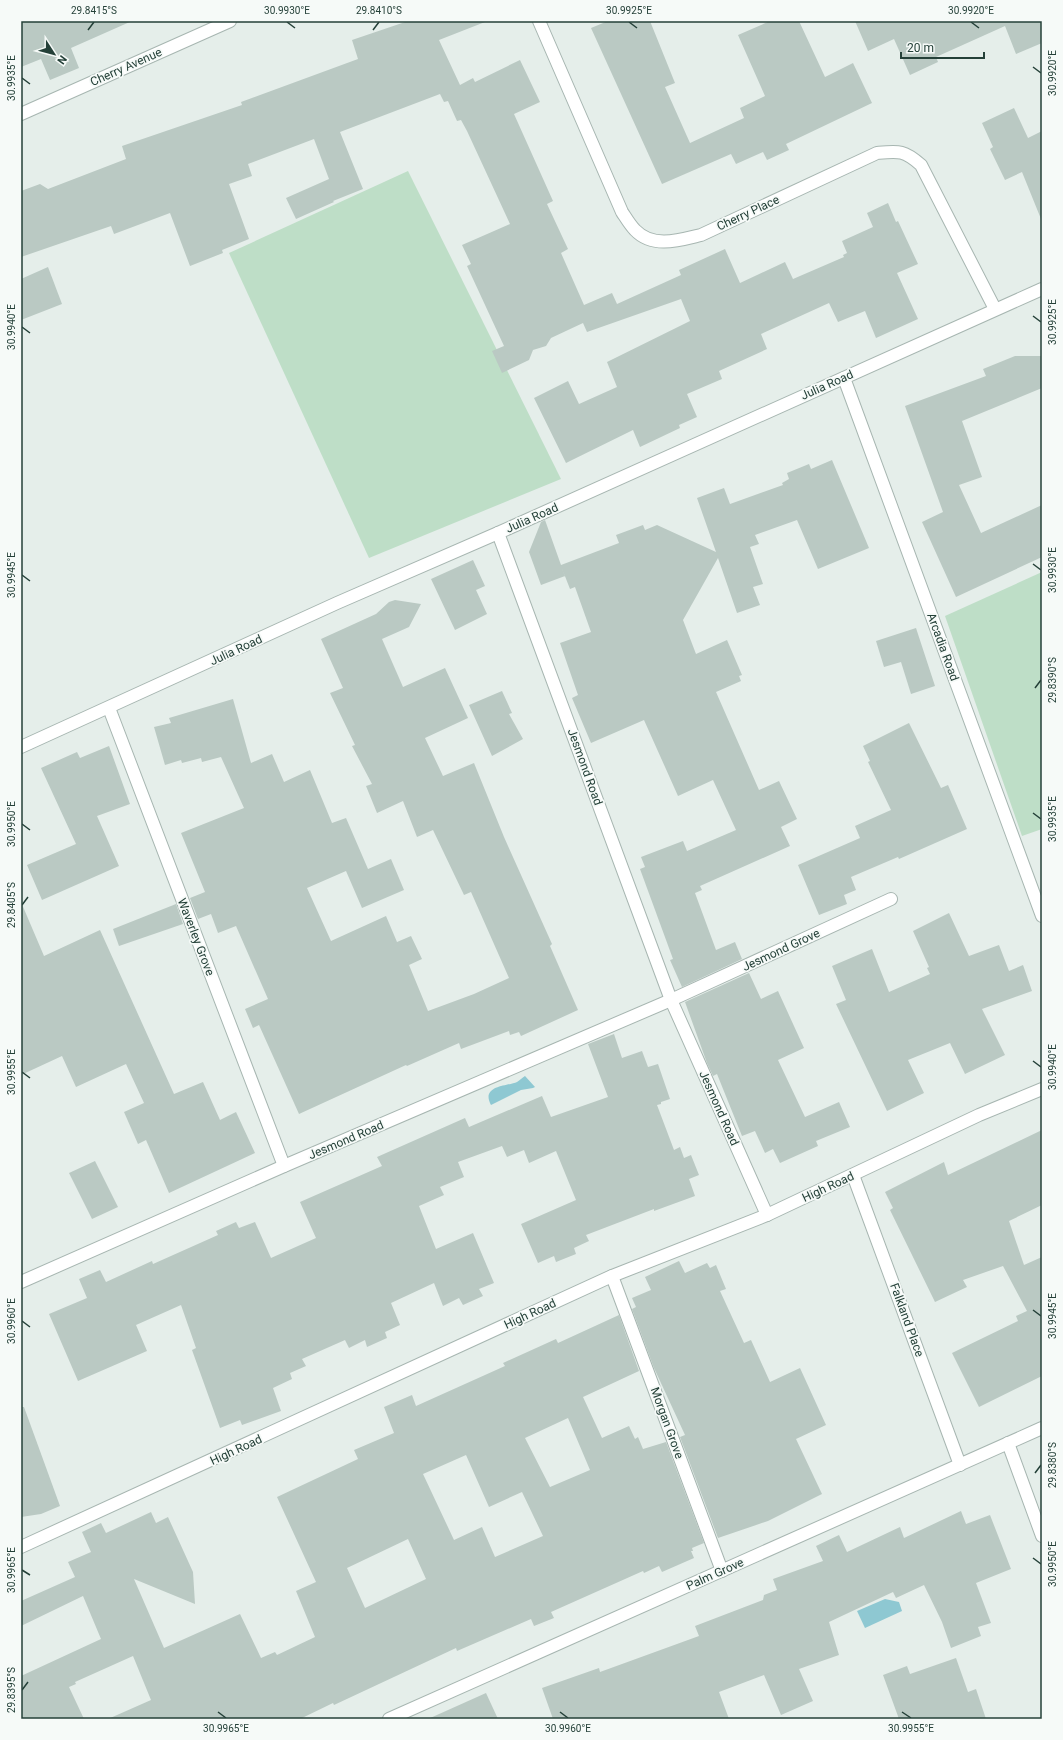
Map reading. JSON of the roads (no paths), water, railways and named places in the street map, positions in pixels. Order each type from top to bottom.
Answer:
[{"type":"street","name":"Cherry Avenue","points":[[21,114],[230,21]]},
{"type":"street","name":"Cherry Place","points":[[539,21],[622,212],[636,231],[654,241],[675,241],[701,235],[877,154],[897,151],[909,155],[921,165],[995,309]]},
{"type":"street","name":"Julia Road","points":[[21,747],[330,606],[498,533],[1042,289]]},
{"type":"street","name":"Arcadia Road","points":[[844,378],[1042,916]]},
{"type":"street","name":"Jesmond Road","points":[[498,533],[671,1000],[766,1215]]},
{"type":"street","name":"Waverley Grove","points":[[108,708],[284,1166]]},
{"type":"street","name":"Jesmond Grove","points":[[671,1000],[891,899]]},
{"type":"street","name":"Jesmond Road","points":[[21,1282],[284,1166],[671,1000]]},
{"type":"street","name":"High Road","points":[[21,1547],[612,1276],[766,1215],[979,1116],[1042,1089]]},
{"type":"street","name":"Falkland Place","points":[[853,1175],[960,1465]]},
{"type":"street","name":"Morgan Grove","points":[[612,1276],[722,1571]]},
{"type":"street","name":"Palm Grove","points":[[389,1719],[1042,1428]]},
{"type":"street","points":[[1008,1443],[1042,1536]]},
{"type":"water","points":[[525,1076],[535,1087],[521,1090],[491,1105],[489,1094],[492,1090],[517,1082]]},
{"type":"water","points":[[885,1599],[899,1602],[902,1611],[865,1628],[857,1611]]}]
